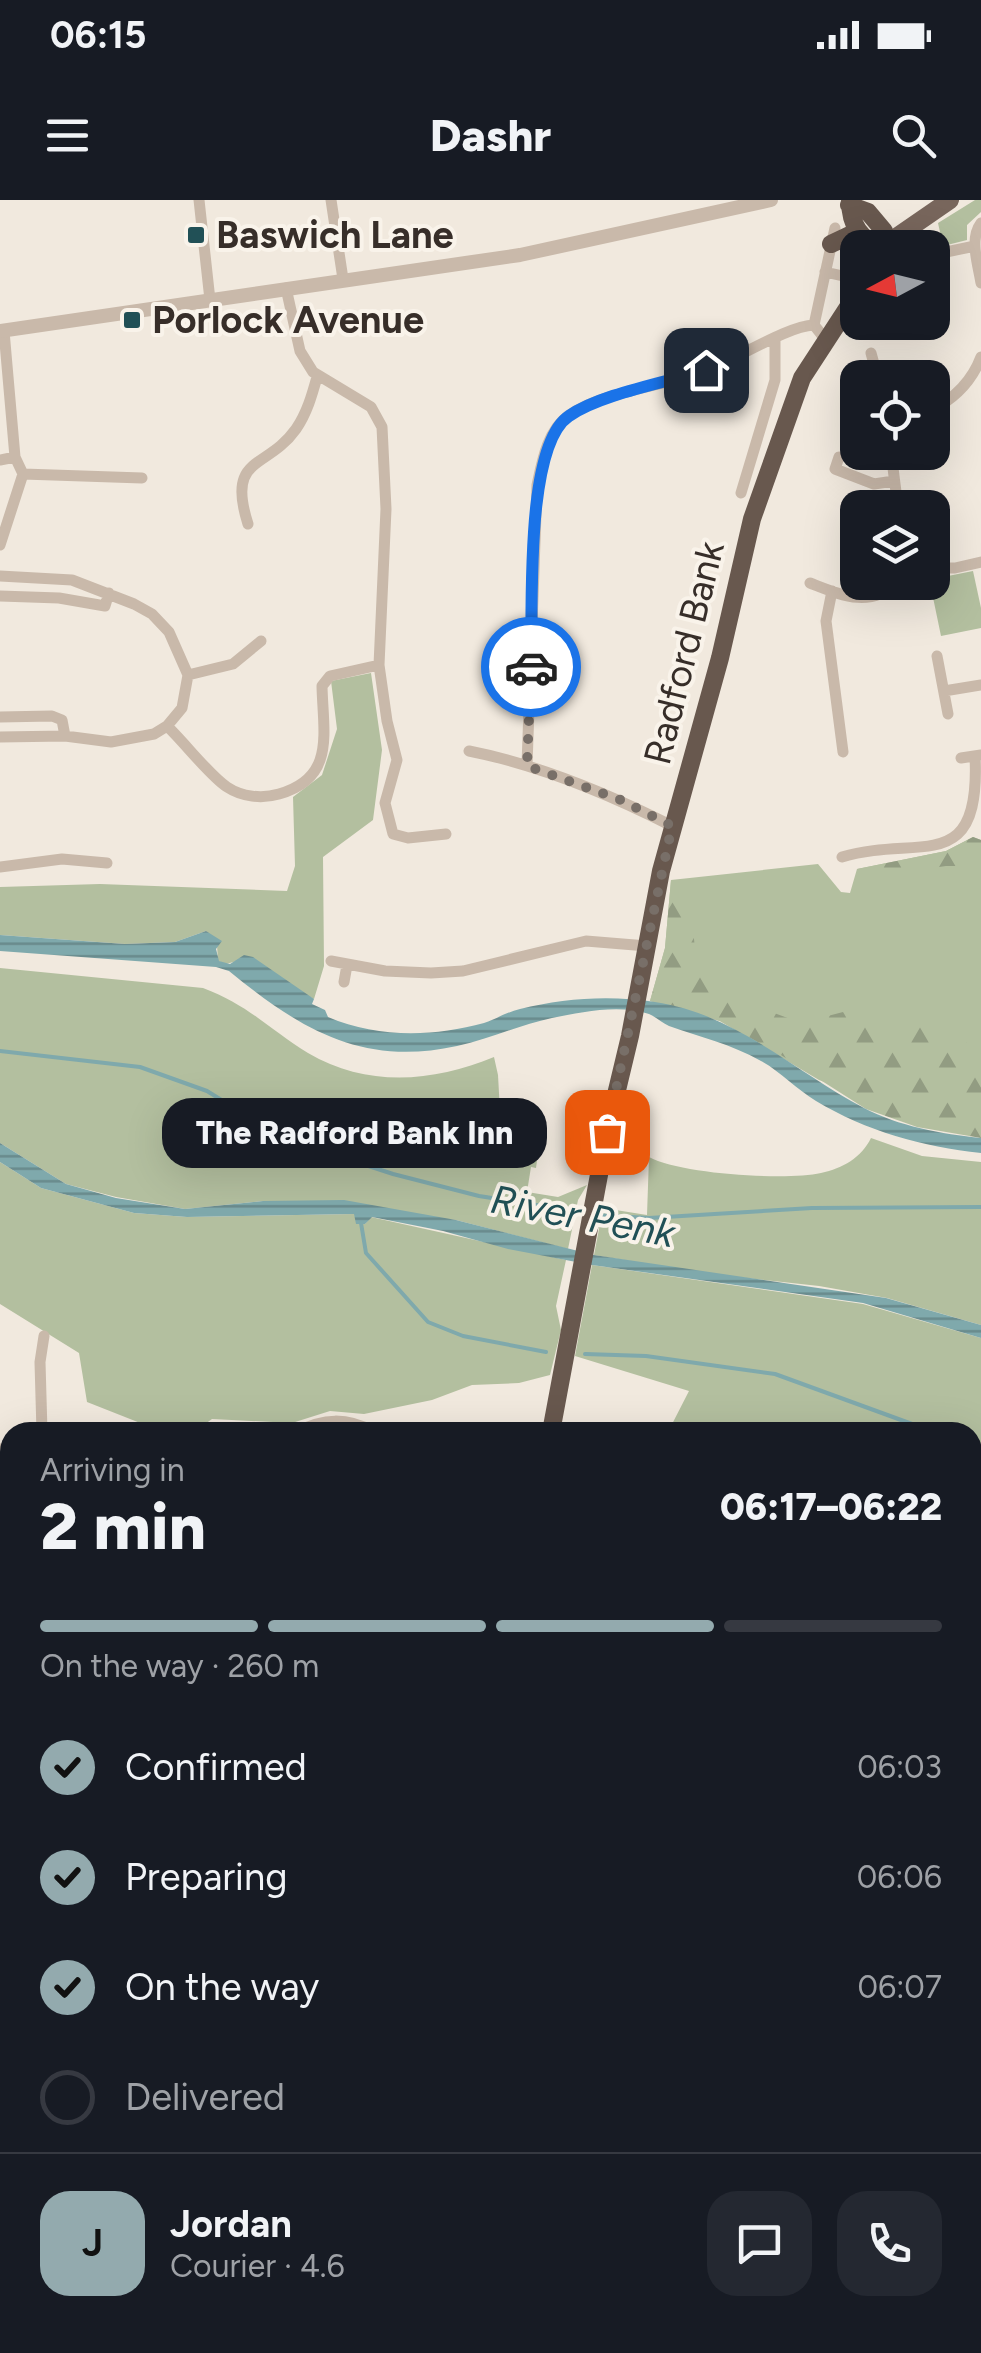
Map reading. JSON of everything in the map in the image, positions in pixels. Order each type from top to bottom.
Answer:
[{"type":"highway","points":[[845,202],[868,212],[883,230]]},
{"type":"highway","points":[[833,236],[840,236]]},
{"type":"highway","name":"Radford Bank","points":[[554,1422],[612,1106],[672,826],[720,658],[752,519],[820,332],[840,311]]},
{"type":"main road","points":[[902,230],[950,200]]},
{"type":"street","points":[[198,200],[210,300]]},
{"type":"street","points":[[330,200],[343,279]]},
{"type":"street","points":[[0,545],[23,474],[16,458],[2,331],[520,254],[771,200]]},
{"type":"street","points":[[981,222],[976,229],[975,246],[981,283]]},
{"type":"street","name":"Radford Bank","points":[[820,332],[833,236]]},
{"type":"street","points":[[950,251],[975,246]]},
{"type":"street","points":[[826,272],[840,275]]},
{"type":"street","points":[[286,288],[300,351],[317,377],[371,407],[382,427],[386,529],[379,665],[386,720],[397,760],[384,803],[386,820],[393,834],[408,838],[446,834]]},
{"type":"street","points":[[527,766],[537,485],[546,448],[564,418],[584,406],[706,370],[775,340],[795,327],[820,332]]},
{"type":"street","name":"Radford Bank","points":[[741,493],[774,380],[775,340]]},
{"type":"street","points":[[871,353],[873,360]]},
{"type":"street","points":[[950,397],[975,373],[981,358]]},
{"type":"street","points":[[248,524],[240,498],[248,467],[294,432],[309,406],[317,377]]},
{"type":"street","points":[[838,456],[835,470],[874,484],[894,480]]},
{"type":"street","points":[[0,460],[16,458]]},
{"type":"street","points":[[893,470],[895,490]]},
{"type":"street","points":[[23,474],[142,478]]},
{"type":"street","points":[[950,568],[981,562]]},
{"type":"street","points":[[0,576],[54,577],[109,592],[152,614],[168,632],[188,675],[182,708],[154,734],[111,742],[65,736],[0,737]]},
{"type":"street","points":[[810,583],[840,593]]},
{"type":"street","points":[[832,591],[826,620],[842,752]]},
{"type":"street","points":[[0,596],[60,598],[105,606],[109,592]]},
{"type":"street","points":[[188,675],[233,664],[261,642]]},
{"type":"street","points":[[937,656],[948,714]]},
{"type":"street","points":[[167,726],[226,787],[258,798],[284,793],[314,775],[322,756],[322,686],[330,676],[342,671],[379,665]]},
{"type":"street","points":[[944,691],[981,685]]},
{"type":"street","points":[[0,718],[52,716],[62,720],[65,736]]},
{"type":"street","points":[[826,735],[840,734]]},
{"type":"street","points":[[468,751],[527,766],[621,800],[672,826]]},
{"type":"street","points":[[850,853],[946,844],[975,831],[979,786],[972,756]]},
{"type":"street","points":[[0,867],[62,859],[107,864]]},
{"type":"street","points":[[331,961],[430,973],[463,970],[586,941],[647,946]]},
{"type":"street","points":[[344,982],[347,964]]},
{"type":"street","points":[[42,1422],[40,1362],[44,1336]]},
{"type":"green space","points":[[981,200],[981,212],[967,225],[967,240],[950,244],[950,230],[940,230],[938,223]]},
{"type":"green space","points":[[973,571],[981,628],[941,636],[934,600],[950,600],[950,576]]},
{"type":"green space","points":[[371,673],[382,750],[373,820],[323,857],[324,966],[314,999],[237,961],[218,961],[217,945],[206,931],[175,942],[125,944],[0,935],[0,887],[100,884],[287,891],[295,866],[293,797],[322,775],[337,729],[331,681]]},
{"type":"green space","points":[[973,837],[981,840],[981,1138],[819,1080],[720,1021],[650,1001],[665,948],[671,880],[818,864],[841,892],[850,893],[857,869],[946,851]]},
{"type":"green space","points":[[973,837],[981,840],[981,866],[946,866],[868,877],[857,869],[946,851]]},
{"type":"green space","points":[[671,880],[689,889],[697,969],[761,1008],[801,1023],[843,1012],[950,1028],[966,1041],[968,1056],[981,1056],[981,1138],[917,1127],[866,1109],[720,1021],[650,1001],[665,948]]},
{"type":"green space","points":[[0,968],[203,988],[247,1010],[308,1053],[354,1072],[401,1078],[424,1076],[494,1057],[502,1148],[538,1154],[536,1168],[531,1167],[527,1192],[558,1197],[587,1185],[578,1200],[568,1249],[456,1220],[263,1201],[185,1209],[66,1184],[0,1143]]},
{"type":"green space","points":[[871,1138],[922,1156],[981,1162],[981,1325],[887,1298],[594,1255],[603,1208],[647,1215],[649,1157],[708,1172],[805,1175],[844,1165],[857,1157]]},
{"type":"green space","points":[[0,1162],[41,1188],[134,1213],[187,1217],[355,1214],[365,1224],[371,1217],[566,1260],[556,1306],[561,1330],[550,1375],[519,1383],[472,1385],[432,1400],[364,1414],[330,1411],[295,1422],[212,1419],[138,1422],[87,1402],[79,1353],[0,1304]]},
{"type":"green space","points":[[592,1265],[863,1304],[981,1338],[981,1422],[673,1422],[689,1391],[575,1356]]},
{"type":"water","points":[[206,931],[222,941],[216,949],[219,961],[230,964],[244,955],[253,957],[314,999],[312,1004],[325,1010],[328,1017],[366,1029],[405,1033],[445,1031],[484,1023],[520,1009],[587,999],[638,1000],[684,1008],[738,1031],[877,1114],[921,1128],[981,1138],[981,1153],[916,1142],[855,1121],[816,1101],[750,1055],[637,1011],[576,1013],[457,1046],[391,1051],[362,1047],[307,1026],[229,971],[216,967],[0,951],[0,935],[125,944],[175,942]]},
{"type":"water","points":[[0,1143],[66,1184],[116,1198],[185,1209],[263,1201],[344,1200],[456,1220],[594,1255],[886,1298],[981,1325],[981,1338],[863,1303],[592,1265],[372,1217],[365,1224],[356,1224],[354,1214],[187,1217],[134,1213],[41,1188],[0,1162]]},
{"type":"waterway","name":"River Penk","points":[[0,1051],[140,1067],[207,1091],[283,1138],[393,1174],[479,1196],[587,1213]]},
{"type":"waterway","name":"River Penk","points":[[596,1215],[649,1218],[812,1208],[981,1207]]},
{"type":"waterway","points":[[361,1223],[366,1253],[428,1322],[463,1336],[546,1352]]},
{"type":"waterway","points":[[585,1354],[646,1356],[775,1374],[907,1422]]},
{"type":"way so far","points":[[531,667],[527,766],[621,800],[672,826],[607,1132]]},
{"type":"place","name":"Baswich Lane","points":[[196,235]]},
{"type":"place","name":"Porlock Avenue","points":[[132,320]]},
{"type":"place","name":"The Radford Bank Inn","points":[[607,1132]]},
{"type":"route","points":[[531,667],[537,485],[546,448],[564,418],[584,406],[706,370]]}]
